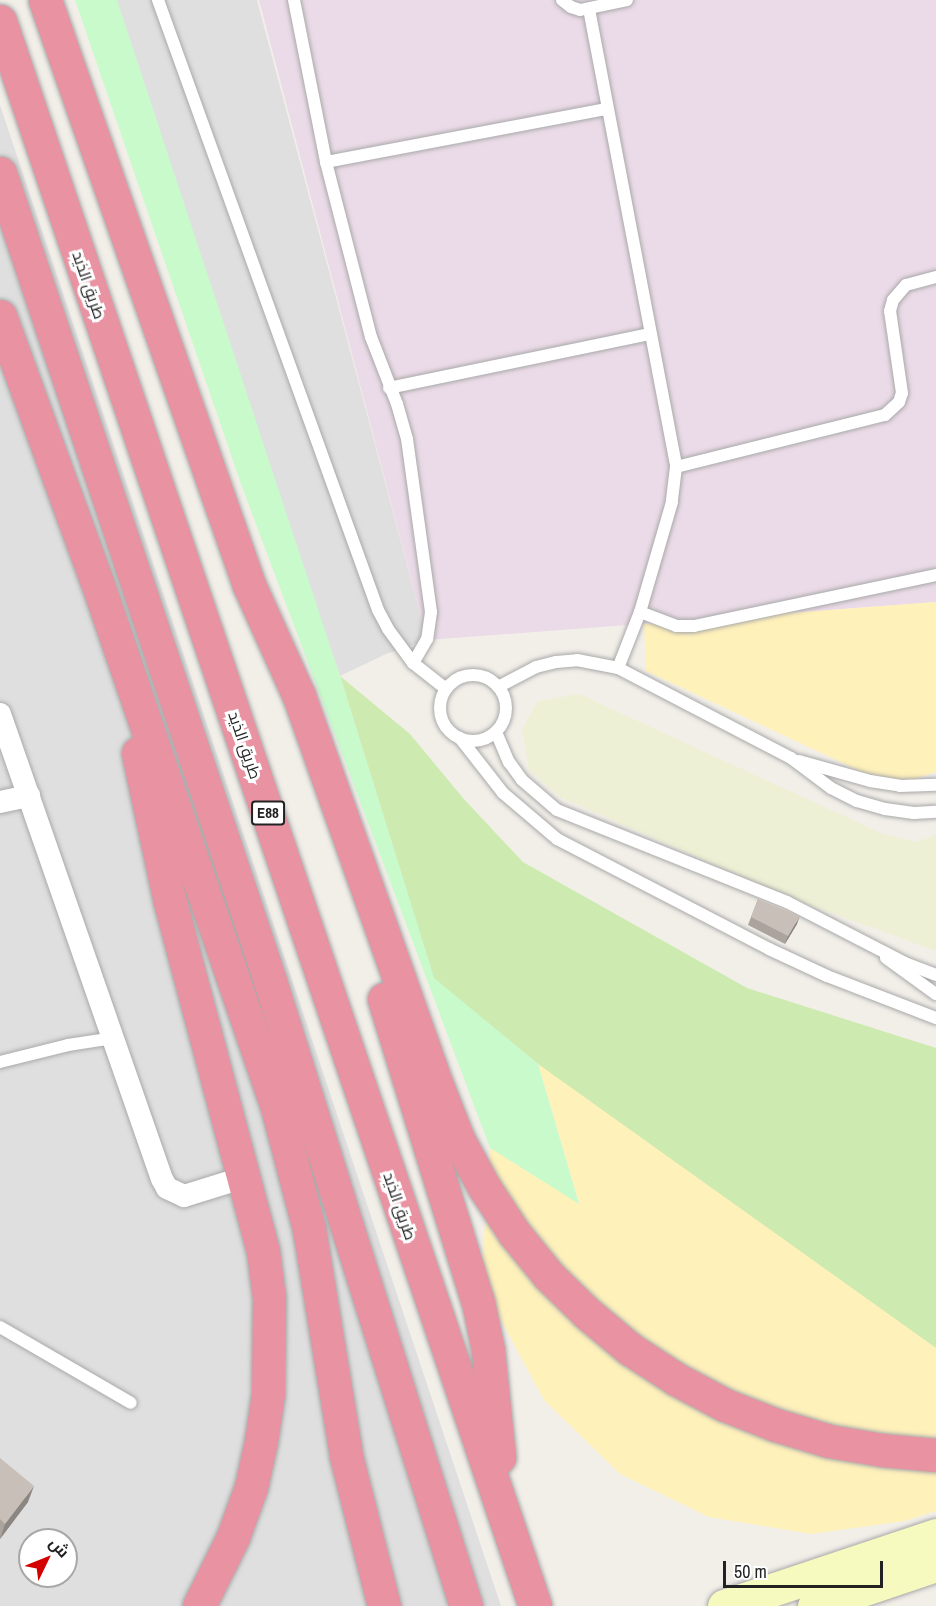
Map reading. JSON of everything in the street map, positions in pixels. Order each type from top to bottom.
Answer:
[{"type":"highway","points":[[45,0],[249,585],[290,725],[356,910],[478,1302],[488,1350],[503,1509]]},
{"type":"highway","name":"طريق الذيد","points":[[0,21],[535,1606]]},
{"type":"highway","points":[[0,173],[270,981],[466,1606]]},
{"type":"highway","points":[[3,332],[98,582],[258,1046],[294,1167],[321,1292],[346,1456],[384,1606]]},
{"type":"highway","points":[[98,582],[107,637],[138,752],[170,902],[263,1251],[269,1298],[271,1346],[268,1394],[250,1487],[233,1537],[199,1606]]},
{"type":"highway","points":[[249,585],[298,696],[459,1139],[484,1187],[514,1233],[549,1276],[588,1314],[630,1349],[696,1389],[776,1425],[829,1441],[882,1450],[936,1455]]},
{"type":"main road","points":[[724,1606],[936,1536]]},
{"type":"main road","points":[[814,1606],[936,1565]]},
{"type":"street","points":[[0,714],[167,1188],[184,1196],[194,1195],[245,1177]]},
{"type":"street","points":[[0,802],[29,796]]},
{"type":"lane","points":[[158,0],[370,590],[388,629],[413,663],[446,689]]},
{"type":"lane","points":[[294,0],[326,162],[371,337],[397,404],[407,440],[431,612],[427,639],[413,663]]},
{"type":"lane","points":[[562,0],[571,7],[589,9],[627,0]]},
{"type":"lane","points":[[589,9],[606,109],[676,467],[672,502],[640,612],[618,668]]},
{"type":"lane","points":[[326,162],[606,109]]},
{"type":"lane","points":[[676,467],[885,415],[893,410],[902,393],[890,310],[892,300],[906,285],[936,277]]},
{"type":"lane","points":[[389,388],[650,334]]},
{"type":"lane","points":[[640,612],[676,626],[694,626],[936,575]]},
{"type":"lane","points":[[498,687],[536,667],[556,662],[577,660],[618,668],[791,758],[831,788],[857,801],[885,809],[914,813],[936,812]]},
{"type":"lane","points":[[460,738],[473,741],[485,738],[496,732],[503,722],[506,710],[505,698],[490,680],[468,675],[457,679],[446,689],[440,711],[444,722],[460,738],[503,793],[529,818],[567,845],[769,949],[827,975],[936,1018]]},
{"type":"lane","points":[[496,732],[509,762],[522,780],[557,810],[787,902],[868,944],[936,975]]},
{"type":"lane","points":[[791,758],[870,781],[900,786],[936,785]]},
{"type":"lane","points":[[868,944],[936,994]]},
{"type":"lane","points":[[0,1062],[68,1045],[114,1038]]},
{"type":"lane","points":[[0,1327],[131,1403]]},
{"type":"shaded area","points":[[109,0],[257,0],[427,640],[386,654],[340,676]]},
{"type":"shaded area","points":[[259,0],[936,0],[936,602],[427,640]]},
{"type":"shaded area","points":[[0,105],[501,1606],[0,1606]]},
{"type":"green space","points":[[75,0],[117,0],[340,676],[434,978],[538,1064],[579,1204],[490,1148],[242,487]]},
{"type":"green space","points":[[340,676],[410,734],[463,798],[523,862],[747,988],[936,1048],[936,1372],[538,1064],[434,979]]},
{"type":"green space","points":[[579,694],[881,833],[917,842],[936,835],[936,951],[788,897],[560,797],[529,770],[522,729],[538,701]]},
{"type":"sand","points":[[936,602],[936,772],[892,786],[646,671],[644,624]]},
{"type":"sand","points":[[538,1064],[936,1348],[936,1511],[905,1521],[811,1534],[709,1517],[620,1474],[544,1400],[481,1283],[490,1148],[579,1203]]},
{"type":"building","points":[[758,899],[800,916],[788,936],[751,917]]},
{"type":"building","points":[[0,1458],[34,1486],[5,1524],[0,1519]]}]
